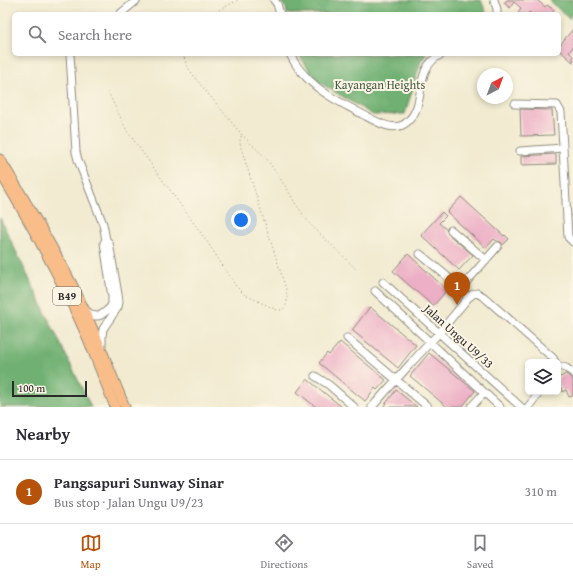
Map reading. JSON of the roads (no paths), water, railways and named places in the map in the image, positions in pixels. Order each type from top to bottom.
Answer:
[{"type":"main road","name":"B49","points":[[0,158],[54,248],[91,324],[125,407]]},
{"type":"main road","name":"B49","points":[[0,172],[28,221],[71,304],[88,339],[115,407]]},
{"type":"street","points":[[122,12],[137,0]]},
{"type":"street","points":[[274,0],[279,12]]},
{"type":"street","points":[[494,0],[499,12]]},
{"type":"street","points":[[73,56],[73,112],[76,152],[102,224],[106,240],[109,243],[118,302],[118,307],[103,329],[102,352]]},
{"type":"street","points":[[291,56],[298,68],[308,79],[336,101],[370,119],[395,127],[402,126],[408,122],[414,113],[419,103],[423,75],[428,66],[438,56]]},
{"type":"street","points":[[515,104],[558,105],[561,112],[568,237],[573,242]]},
{"type":"street","points":[[520,151],[563,148]]},
{"type":"street","points":[[451,230],[486,260]]},
{"type":"street","points":[[82,306],[94,316],[99,316],[108,310],[112,304],[104,243],[106,240]]},
{"type":"street","points":[[461,288],[498,246]]},
{"type":"street","points":[[420,254],[461,288],[468,298]]},
{"type":"street","name":"Jalan Ungu U9/33","points":[[383,282],[521,407]]},
{"type":"street","points":[[375,291],[500,407]]},
{"type":"street","points":[[372,407],[439,333],[468,298],[476,293],[484,297],[554,359]]},
{"type":"street","points":[[347,338],[428,407]]},
{"type":"street","points":[[561,367],[566,368],[573,373]]},
{"type":"street","points":[[315,376],[329,385],[354,407]]},
{"type":"street","points":[[471,407],[484,393]]},
{"type":"street","points":[[528,407],[538,395]]},
{"type":"place","name":"Pangsapuri Sunway Sinar","points":[[457,305]]},
{"type":"park label","name":"Kayangan Heights","points":[[380,84]]}]
